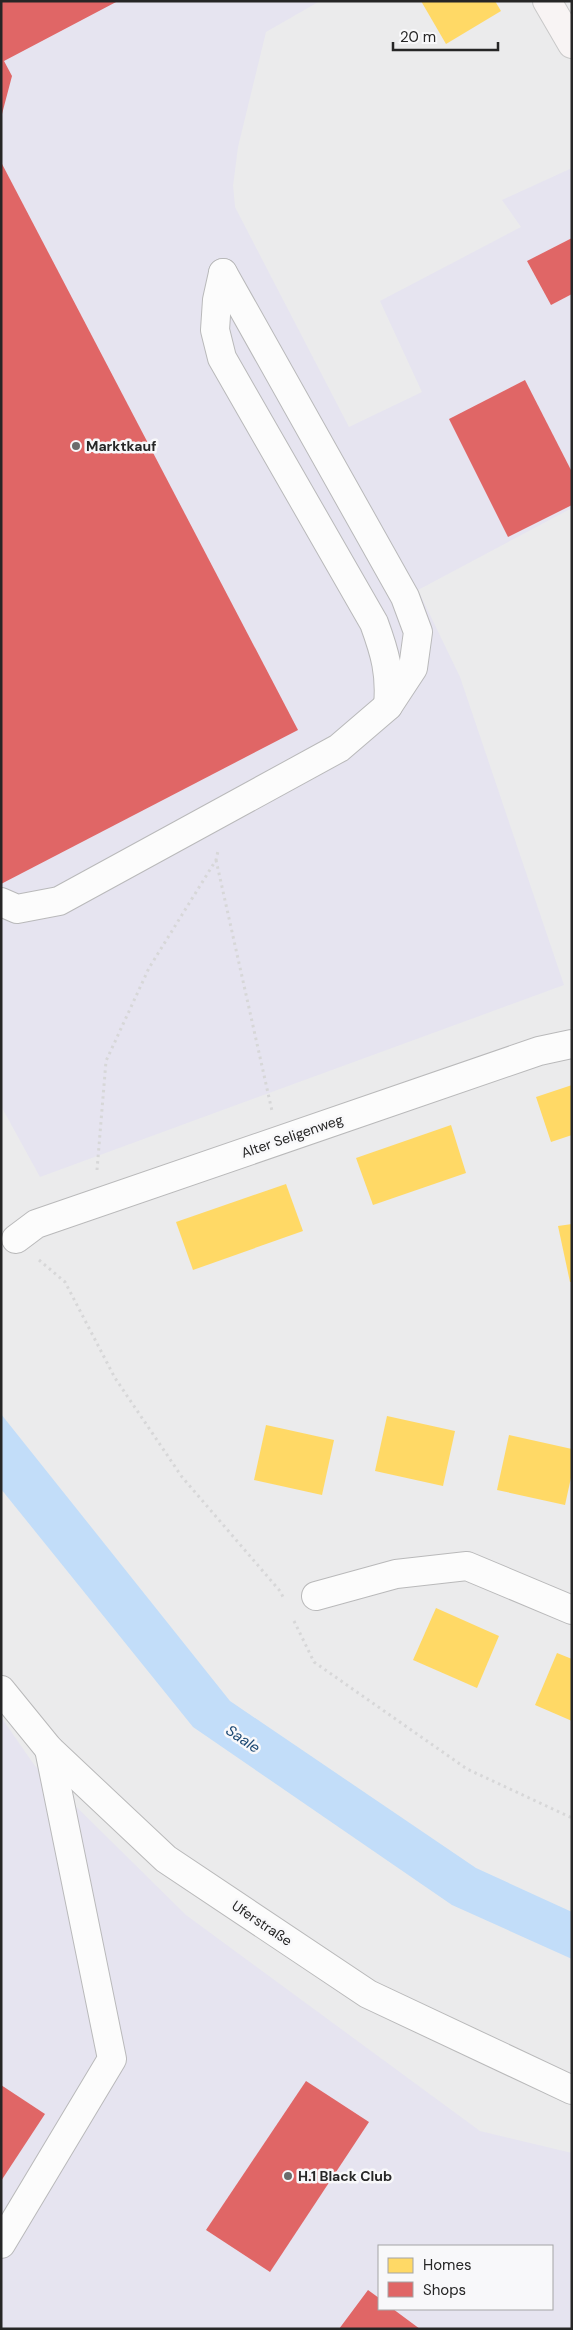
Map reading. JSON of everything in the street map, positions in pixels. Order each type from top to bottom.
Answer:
[{"type":"main road","points":[[547,1],[572,44]]},
{"type":"street","points":[[1,902],[17,909],[59,901],[339,748],[388,706],[413,668],[418,632],[404,597],[222,273],[215,330],[222,358],[374,624],[387,661],[390,688],[388,706]]},
{"type":"street","name":"Alter Seligenweg","points":[[16,1239],[36,1224],[539,1051],[572,1044]]},
{"type":"street","points":[[316,1596],[396,1574],[466,1566],[572,1610]]},
{"type":"street","name":"Uferstraße","points":[[1,1690],[49,1749],[166,1859],[368,1994],[572,2090]]},
{"type":"street","points":[[1,2244],[112,2059],[49,1749]]},
{"type":"path","points":[[224,811],[216,860],[278,1141]]},
{"type":"path","points":[[94,1204],[106,1061],[149,968],[216,860]]},
{"type":"path","points":[[16,1239],[65,1282],[115,1378],[176,1469],[280,1591],[284,1600]]},
{"type":"path","points":[[293,1617],[314,1662],[467,1769],[572,1818]]},
{"type":"shaded area","points":[[1,1],[320,1],[266,32],[238,147],[233,186],[235,207],[349,427],[422,392],[380,301],[521,227],[502,200],[572,168],[572,508],[418,590],[460,677],[564,985],[40,1177],[1,1106]]},
{"type":"shaded area","points":[[1,1717],[35,1766],[186,1915],[480,2131],[572,2153],[572,2329],[1,2329]]},
{"type":"water","name":"Saale","points":[[1,1414],[230,1701],[476,1868],[572,1912],[572,1959],[452,1905],[193,1727],[1,1489]]},
{"type":"building: Homes","points":[[421,1],[495,1],[501,11],[446,44]]},
{"type":"building: Homes","points":[[572,1085],[572,1135],[551,1142],[536,1097]]},
{"type":"building: Homes","points":[[451,1125],[466,1173],[373,1205],[356,1158]]},
{"type":"building: Homes","points":[[286,1184],[303,1231],[193,1270],[176,1222]]},
{"type":"building: Homes","points":[[572,1224],[572,1282],[570,1282],[558,1226]]},
{"type":"building: Homes","points":[[387,1416],[455,1431],[443,1486],[375,1471]]},
{"type":"building: Homes","points":[[266,1425],[334,1440],[322,1495],[254,1480]]},
{"type":"building: Homes","points":[[509,1435],[572,1449],[572,1473],[565,1505],[497,1490]]},
{"type":"building: Homes","points":[[436,1608],[499,1636],[477,1688],[413,1660]]},
{"type":"building: Homes","points":[[557,1653],[572,1659],[572,1721],[535,1705]]},
{"type":"building: Shops","points":[[1,1],[118,1],[4,61],[12,76],[2,114]]},
{"type":"building: Shops","name":"Marktkauf","points":[[1,162],[298,730],[1,884]]},
{"type":"building: Shops","points":[[572,238],[572,294],[551,305],[527,261]]},
{"type":"building: Shops","points":[[525,380],[572,472],[572,505],[508,537],[449,419]]},
{"type":"building: Shops","name":"H.1 Black Club","points":[[306,2081],[369,2122],[270,2272],[206,2230]]},
{"type":"building: Shops","points":[[1,2085],[45,2114],[1,2181]]},
{"type":"building: Shops","points":[[368,2290],[378,2297],[378,2310],[394,2310],[420,2329],[339,2329]]},
{"type":"place","name":"Marktkauf","points":[[76,446]]},
{"type":"place","name":"H.1 Black Club","points":[[288,2176]]}]
